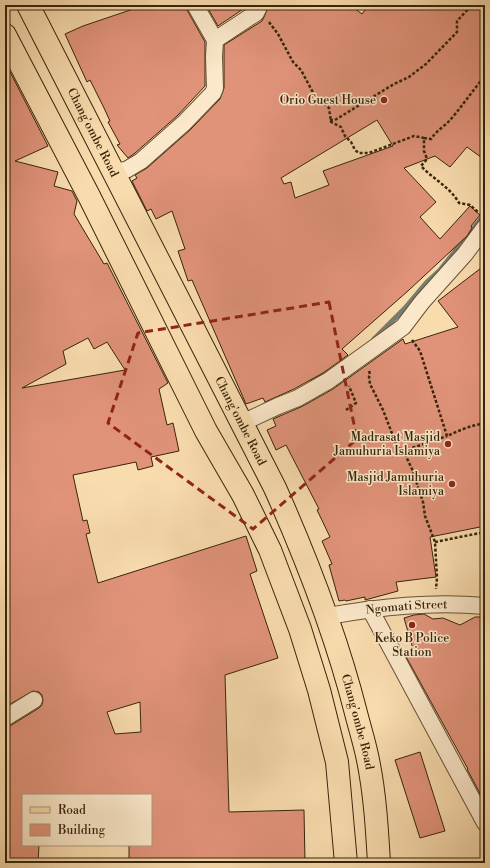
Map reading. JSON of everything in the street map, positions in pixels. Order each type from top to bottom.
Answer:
[{"type":"main road","name":"Chang'ombe Road","points":[[28,5],[275,488],[294,531],[328,616],[348,682],[368,760],[378,834],[378,863]]},
{"type":"main road","points":[[5,35],[89,196],[206,431],[243,495],[270,550],[300,629],[321,697],[337,762],[346,863]]},
{"type":"street","points":[[124,170],[141,161],[184,123],[213,93],[215,88],[215,40],[195,5]]},
{"type":"street","points":[[215,40],[258,9]]},
{"type":"street","points":[[242,423],[298,398],[328,381],[403,327],[422,302],[465,254],[484,222]]},
{"type":"street","name":"Ngomati Street","points":[[328,616],[370,609],[434,603],[459,603],[485,606]]},
{"type":"street","points":[[370,609],[485,823]]},
{"type":"street","points":[[5,718],[34,700]]},
{"type":"path","points":[[330,120],[335,120],[394,84],[409,77],[426,64],[457,32],[457,21],[472,5]]},
{"type":"path","points":[[258,9],[278,34],[292,62],[301,70],[317,100],[324,103],[329,108],[331,114],[330,120]]},
{"type":"path","points":[[330,120],[341,127],[345,136],[359,153],[369,153],[414,136],[431,139],[434,133],[441,130],[451,119],[485,76]]},
{"type":"path","points":[[424,138],[424,151],[427,159],[421,166],[441,182],[454,195],[459,203],[470,205],[484,222]]},
{"type":"path","points":[[403,327],[420,351],[447,436]]},
{"type":"path","points":[[367,369],[370,374],[368,377],[370,384],[383,410],[398,449],[402,448],[412,469],[423,502],[425,516],[435,542],[437,578],[434,603]]},
{"type":"path","points":[[346,410],[356,403],[348,381]]},
{"type":"path","points":[[403,451],[479,424],[485,424],[485,432]]},
{"type":"path","points":[[435,542],[485,532]]},
{"type":"highlighted area","points":[[329,302],[357,439],[253,529],[108,423],[138,333]]},
{"type":"building","points":[[145,5],[186,5],[187,10],[205,42],[205,86],[177,116],[128,158],[117,145],[120,144],[108,122],[110,121],[104,108],[90,80],[87,82],[65,34],[83,26]]},
{"type":"building","points":[[206,5],[249,5],[218,26]]},
{"type":"building","points":[[269,5],[350,5],[362,14],[369,5],[485,5],[485,160],[467,147],[450,167],[435,156],[404,168],[436,202],[420,217],[440,239],[470,206],[480,215],[471,226],[472,228],[467,236],[342,349],[348,355],[323,373],[294,389],[265,402],[263,398],[246,404],[192,280],[188,281],[178,251],[185,249],[172,211],[156,219],[151,209],[147,211],[132,181],[137,178],[135,175],[147,168],[190,130],[220,99],[224,88],[224,45],[262,21]],"holes":[[[377,120],[393,146],[323,171],[329,185],[295,198],[291,182],[284,184],[281,178]]]},
{"type":"building","points":[[5,62],[48,146],[15,161],[58,172],[54,186],[72,191],[77,201],[74,214],[104,264],[107,263],[168,383],[159,389],[167,425],[173,423],[179,451],[151,457],[153,466],[138,470],[136,462],[73,475],[83,521],[87,520],[90,533],[86,534],[98,583],[246,536],[257,571],[250,574],[278,658],[225,675],[229,812],[304,810],[305,863],[129,863],[129,846],[152,846],[152,794],[22,794],[22,846],[39,846],[38,863],[5,863],[5,727],[10,726],[42,705],[42,695],[39,692],[33,691],[5,707]],"holes":[[[88,338],[94,349],[107,342],[125,370],[22,388],[66,364],[63,351]],[[140,702],[141,732],[115,734],[107,712]]]},
{"type":"building","points":[[485,265],[485,526],[430,537],[436,577],[396,582],[398,591],[365,600],[365,597],[339,601],[329,565],[332,564],[322,541],[330,537],[317,510],[319,509],[286,445],[276,450],[267,430],[276,426],[273,419],[303,406],[333,389],[403,339],[405,344],[458,327],[438,301]]},
{"type":"building","points":[[424,614],[433,619],[443,618],[460,625],[475,617],[485,617],[485,803],[404,653],[413,649],[404,618]]},
{"type":"building","points":[[420,752],[445,831],[420,838],[395,760]]},
{"type":"waterway","points":[[374,339],[440,270],[485,214]]},
{"type":"waterway","points":[[310,379],[329,372]]},
{"type":"place","name":"Orio Guest House","points":[[384,100]]},
{"type":"place","name":"Madrasat Masjid Jamuhuria Islamiya","points":[[448,444]]},
{"type":"place","name":"Masjid Jamuhuria Islamiya","points":[[452,484]]},
{"type":"place","name":"Keko B Police Station","points":[[412,625]]}]
